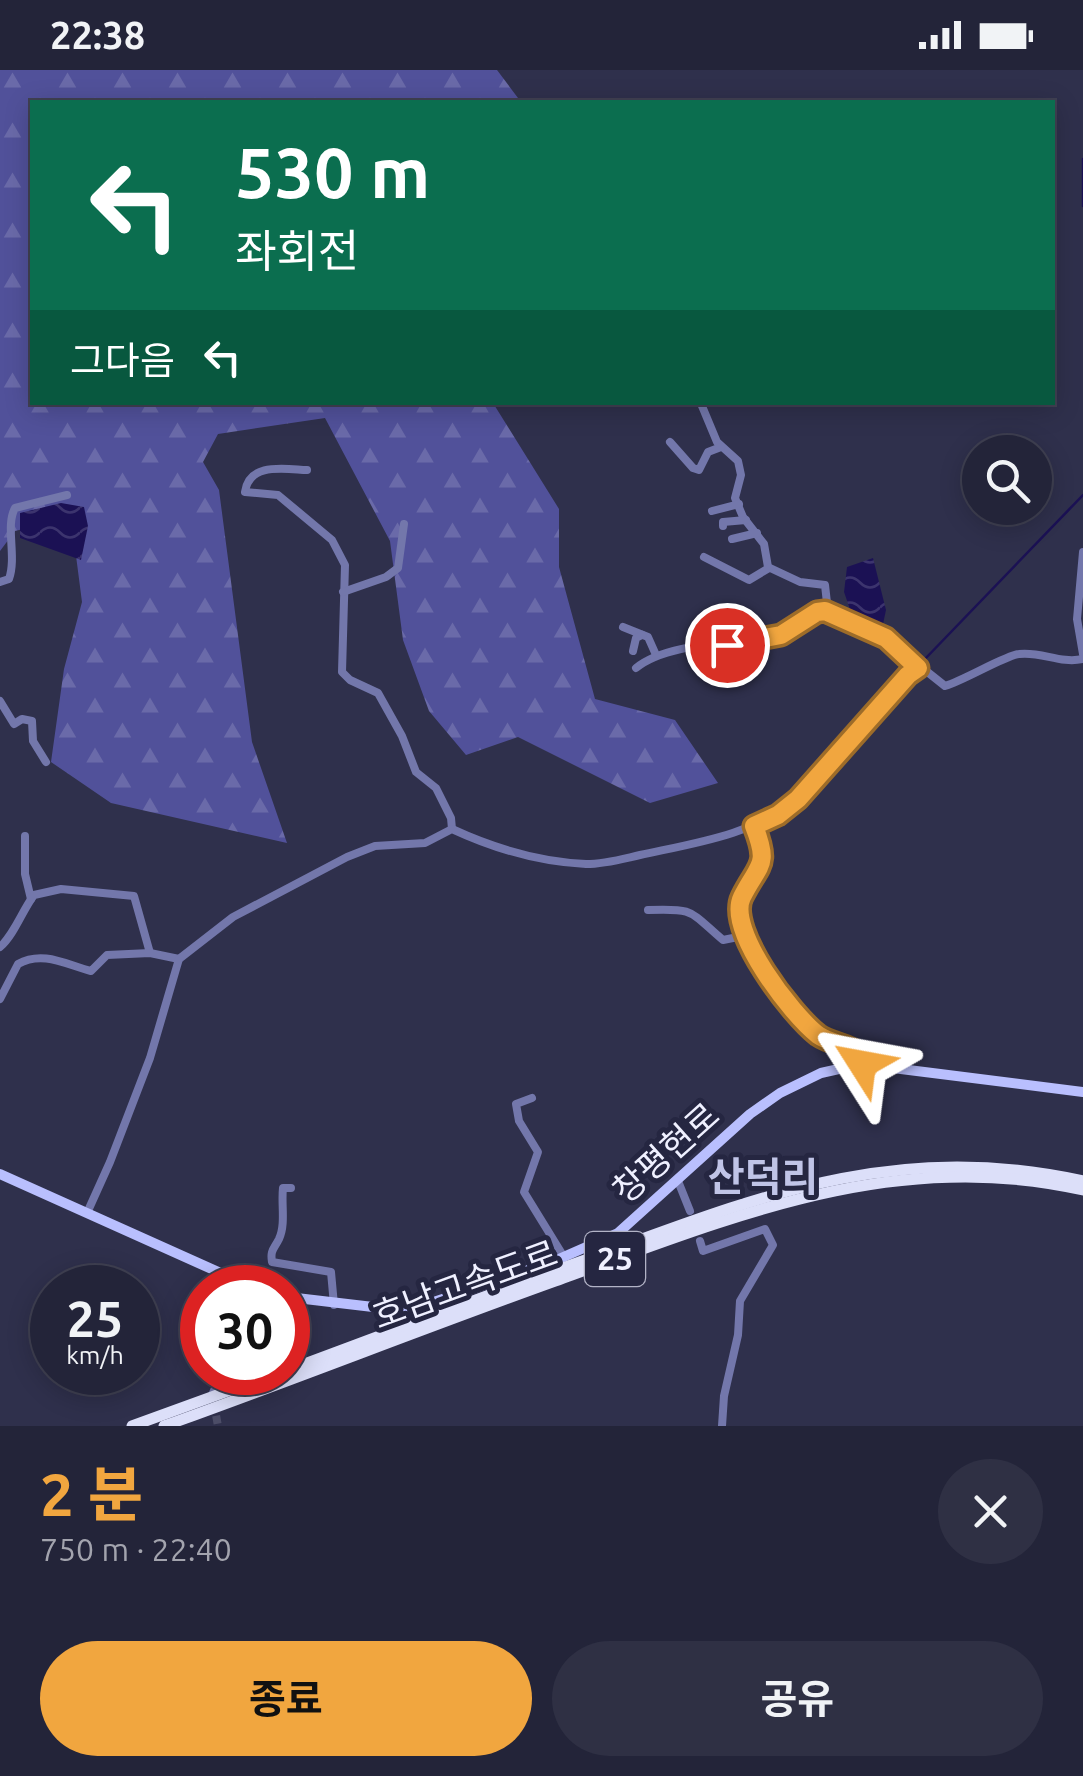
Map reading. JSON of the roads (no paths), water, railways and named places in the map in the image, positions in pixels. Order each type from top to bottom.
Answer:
[{"type":"highway","name":"호남고속도로","points":[[310,1362],[698,1219],[822,1181],[890,1169],[939,1167],[995,1167],[1083,1180]]},
{"type":"highway","name":"호남고속도로","points":[[164,1426],[579,1272],[746,1212],[798,1198],[892,1180],[962,1176],[1083,1190]]},
{"type":"highway","points":[[132,1426],[217,1395]]},
{"type":"main road","name":"창평현로","points":[[310,1300],[407,1311],[564,1257],[618,1233],[750,1114],[780,1092],[814,1076],[862,1064],[1083,1092]]},
{"type":"main road","points":[[0,1174],[203,1265]]},
{"type":"street","points":[[702,406],[722,447],[738,461],[742,475],[735,491],[746,520],[757,533],[769,568],[800,582],[825,586],[828,612]]},
{"type":"street","points":[[670,442],[699,470],[708,452],[722,447]]},
{"type":"street","points":[[307,470],[267,469],[254,473],[246,480],[245,492],[278,495],[332,540],[345,565],[342,672],[378,693],[416,772],[436,788],[451,818],[452,829]]},
{"type":"street","points":[[0,582],[9,579],[14,565],[11,516],[15,508],[67,495]]},
{"type":"street","points":[[712,511],[739,504]]},
{"type":"street","points":[[723,526],[724,522],[746,520]]},
{"type":"street","points":[[343,592],[386,577],[398,568],[404,524]]},
{"type":"street","points":[[732,539],[757,533]]},
{"type":"street","points":[[636,668],[656,655],[781,635],[817,612],[828,612],[886,638],[918,668],[945,686],[1018,654],[1068,662],[1083,656],[1077,618],[1083,552]]},
{"type":"street","points":[[704,557],[749,580],[769,568]]},
{"type":"street","points":[[623,626],[648,638],[656,655]]},
{"type":"street","points":[[633,651],[636,638],[642,635]]},
{"type":"street","points":[[765,637],[768,649]]},
{"type":"street","points":[[740,643],[744,661]]},
{"type":"street","points":[[86,1214],[150,1058],[179,959],[233,916],[374,846],[425,843],[452,829],[520,854],[587,864],[679,848],[754,826],[778,815],[798,799],[918,668]]},
{"type":"street","points":[[0,701],[14,724],[22,719],[32,721],[33,741],[46,762]]},
{"type":"street","points":[[754,826],[764,850],[755,880],[740,902],[744,936],[779,992],[814,1032],[850,1047],[860,1054],[862,1064]]},
{"type":"street","points":[[25,836],[25,874],[31,899]]},
{"type":"street","points":[[18,964],[1,946],[34,895],[61,889],[134,896],[150,953]]},
{"type":"street","points":[[648,910],[683,909],[698,916],[722,940],[744,936]]},
{"type":"street","points":[[0,999],[18,964],[36,958],[91,970],[106,955],[150,953],[179,959]]},
{"type":"street","points":[[532,1098],[516,1104],[518,1122],[538,1152],[524,1192],[564,1257]]},
{"type":"street","points":[[678,1181],[690,1211]]},
{"type":"street","points":[[291,1188],[283,1188],[283,1224],[270,1253],[272,1262],[300,1270],[330,1272],[334,1304]]},
{"type":"street","points":[[700,1241],[702,1251],[765,1229],[773,1245],[740,1301],[722,1426]]},
{"type":"water","points":[[61,503],[84,507],[88,526],[81,560],[20,538],[20,513]]},
{"type":"water","points":[[873,558],[886,610],[882,629],[853,618],[844,592],[847,567]]},
{"type":"waterway","points":[[1083,159],[1083,206]]},
{"type":"waterway","points":[[924,660],[1083,495]]},
{"type":"tunnel","points":[[214,1404],[218,1426]]},
{"type":"district","name":"산덕리","points":[[763,1177]]}]
